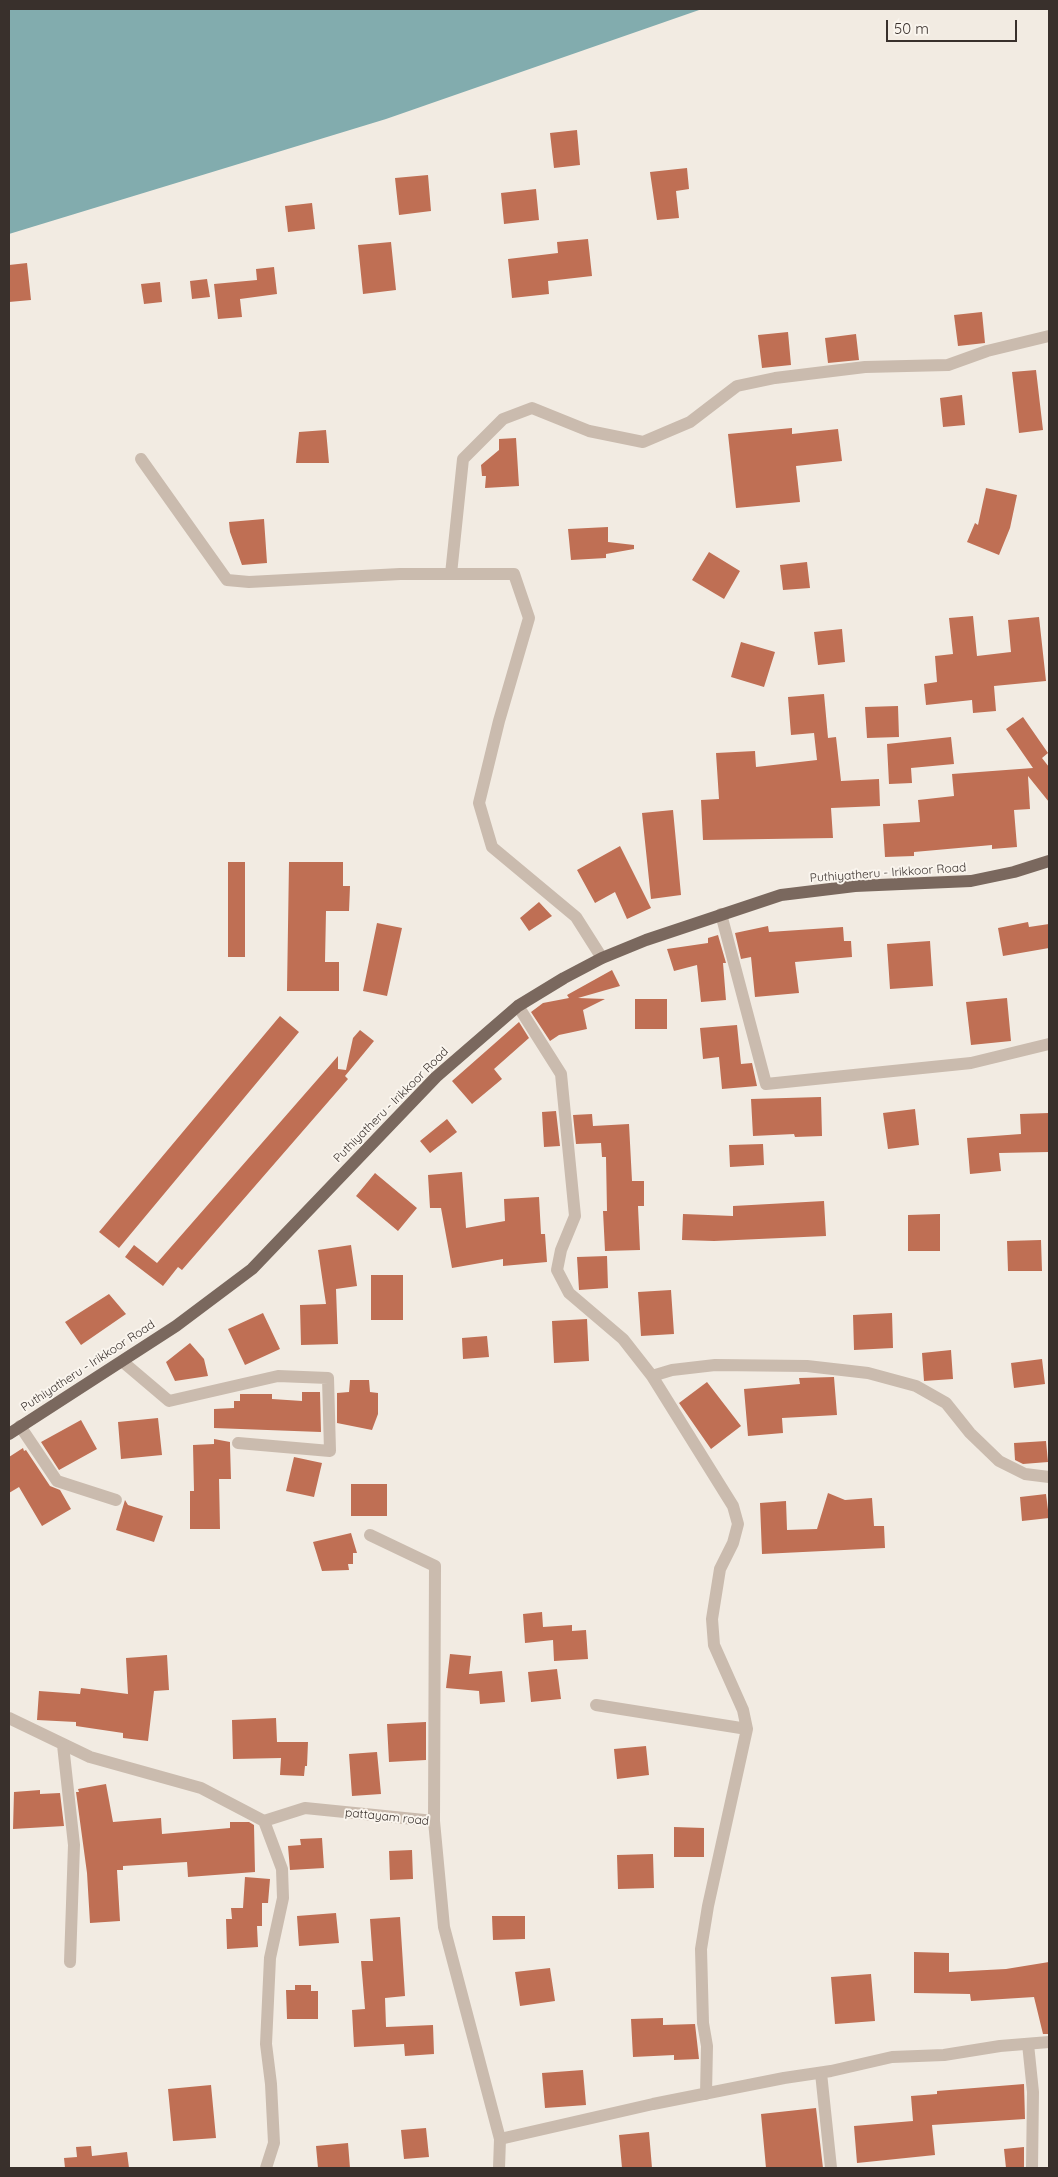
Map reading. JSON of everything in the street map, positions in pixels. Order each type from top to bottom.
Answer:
[{"type":"main road","name":"Puthiyatheru - Irikkoor Road","points":[[9,1434],[123,1362],[176,1326],[252,1269],[436,1077],[518,1006],[602,958],[721,914],[781,895],[855,886],[972,880],[1014,872],[1049,862]]},
{"type":"street","points":[[451,574],[463,459],[503,419],[532,408],[589,431],[642,442],[690,422],[737,386],[775,378],[865,368],[948,365],[987,351],[1049,336]]},
{"type":"street","points":[[141,459],[227,580],[249,582],[400,574],[514,574],[529,618],[499,721],[479,803],[492,847],[576,917],[602,958]]},
{"type":"street","points":[[721,914],[766,1084],[971,1064],[1049,1044]]},
{"type":"street","points":[[518,1006],[561,1074],[575,1216],[561,1250],[557,1270],[569,1293],[623,1339],[652,1376],[733,1506],[738,1524],[733,1543],[720,1569],[712,1619],[714,1645],[742,1710],[747,1729],[708,1906],[701,1949],[703,2023],[707,2046],[706,2094]]},
{"type":"street","points":[[123,1362],[169,1401],[278,1376],[328,1378],[330,1451],[238,1443]]},
{"type":"street","points":[[652,1376],[672,1370],[715,1365],[807,1366],[868,1373],[916,1386],[946,1403],[970,1433],[999,1461],[1025,1474],[1049,1477]]},
{"type":"street","points":[[20,1426],[57,1481],[116,1500]]},
{"type":"street","points":[[370,1535],[435,1566],[434,1821]]},
{"type":"street","points":[[596,1705],[747,1729]]},
{"type":"street","points":[[9,1718],[90,1757],[201,1788],[264,1821],[282,1869],[283,1898],[270,1958],[266,2044],[271,2084],[274,2142],[266,2168]]},
{"type":"street","points":[[64,1745],[74,1845],[70,1962]]},
{"type":"street","name":"pattayam road","points":[[264,1821],[305,1808],[434,1821],[444,1926],[500,2139],[499,2168]]},
{"type":"street","points":[[500,2139],[552,2126],[784,2078],[821,2073],[892,2057],[944,2055],[1049,2042]]},
{"type":"street","points":[[1028,2044],[1033,2099],[1032,2168]]},
{"type":"street","points":[[821,2073],[831,2168]]},
{"type":"water","points":[[9,9],[702,9],[386,119],[9,234]]},
{"type":"building","points":[[577,130],[580,165],[554,168],[550,133]]},
{"type":"building","points":[[687,168],[689,189],[676,191],[679,218],[657,220],[650,172]]},
{"type":"building","points":[[428,175],[431,211],[399,215],[395,178]]},
{"type":"building","points":[[536,189],[539,220],[504,224],[501,193]]},
{"type":"building","points":[[312,203],[315,229],[288,232],[285,206]]},
{"type":"building","points":[[588,239],[592,276],[548,281],[549,294],[512,298],[508,259],[558,253],[557,242]]},
{"type":"building","points":[[391,242],[396,290],[363,294],[358,245]]},
{"type":"building","points":[[27,263],[31,300],[9,302],[9,265]]},
{"type":"building","points":[[274,267],[277,294],[240,299],[242,317],[218,319],[214,284],[257,280],[256,269]]},
{"type":"building","points":[[207,279],[210,297],[192,299],[190,281]]},
{"type":"building","points":[[160,282],[162,302],[144,304],[141,284]]},
{"type":"building","points":[[982,312],[985,343],[958,346],[954,315]]},
{"type":"building","points":[[788,332],[791,365],[762,368],[758,335]]},
{"type":"building","points":[[856,334],[859,360],[828,363],[825,338]]},
{"type":"building","points":[[1036,370],[1043,430],[1019,433],[1012,372]]},
{"type":"building","points":[[962,395],[965,425],[943,427],[940,398]]},
{"type":"building","points":[[792,428],[792,434],[838,429],[842,461],[796,466],[800,502],[736,508],[728,434]]},
{"type":"building","points":[[326,430],[329,463],[296,463],[299,432]]},
{"type":"building","points":[[516,438],[519,486],[485,488],[486,476],[482,476],[481,465],[499,450],[499,439]]},
{"type":"building","points":[[986,488],[1017,495],[1010,528],[999,555],[967,542],[975,523],[978,525]]},
{"type":"building","points":[[264,519],[267,563],[242,565],[230,532],[229,522]]},
{"type":"building","points":[[608,527],[608,542],[634,545],[634,549],[606,554],[606,558],[571,560],[568,529]]},
{"type":"building","points":[[709,552],[740,571],[724,599],[692,580]]},
{"type":"building","points":[[807,562],[810,588],[783,590],[780,565]]},
{"type":"building","points":[[973,616],[977,656],[1011,652],[1008,620],[1039,617],[1046,681],[994,686],[996,711],[973,713],[972,700],[926,705],[924,684],[937,682],[935,656],[953,654],[949,618]]},
{"type":"building","points":[[842,629],[845,662],[818,665],[814,632]]},
{"type":"building","points":[[741,642],[775,652],[764,687],[731,677]]},
{"type":"building","points":[[824,694],[828,738],[836,737],[841,781],[879,779],[880,806],[831,808],[833,838],[703,840],[701,800],[719,799],[716,753],[755,751],[756,767],[817,760],[814,733],[791,735],[788,697]]},
{"type":"building","points":[[898,706],[899,737],[867,738],[865,707]]},
{"type":"building","points":[[1023,717],[1048,753],[1042,758],[1049,767],[1049,802],[1028,776],[1030,809],[1014,810],[1017,847],[992,849],[992,845],[914,852],[914,856],[885,857],[883,824],[920,822],[918,800],[954,796],[952,774],[1033,768],[1006,729]]},
{"type":"building","points":[[951,737],[954,764],[911,768],[912,783],[889,784],[887,744]]},
{"type":"building","points":[[673,810],[681,895],[651,899],[642,813]]},
{"type":"building","points":[[620,846],[651,908],[627,919],[615,892],[595,903],[577,870]]},
{"type":"building","points":[[228,862],[245,862],[245,957],[228,957]]},
{"type":"building","points":[[289,862],[343,862],[343,886],[350,886],[349,911],[326,911],[325,962],[339,962],[339,991],[287,991]]},
{"type":"building","points":[[539,902],[552,916],[529,931],[520,918]]},
{"type":"building","points":[[1028,922],[1029,927],[1049,924],[1049,948],[1003,956],[998,928]]},
{"type":"building","points":[[377,923],[402,928],[387,996],[363,991]]},
{"type":"building","points":[[768,926],[769,932],[843,927],[844,941],[851,941],[852,957],[795,962],[799,993],[755,997],[751,957],[741,959],[735,933]]},
{"type":"building","points":[[718,935],[726,963],[723,963],[726,1000],[701,1002],[697,965],[674,971],[667,949],[708,943],[708,938]]},
{"type":"building","points":[[930,941],[933,986],[890,989],[887,944]]},
{"type":"building","points":[[612,970],[620,986],[578,998],[605,999],[583,1010],[587,1029],[559,1035],[550,1041],[531,1012],[543,1003],[569,998],[567,995]]},
{"type":"building","points":[[1007,998],[1011,1041],[971,1045],[966,1002]]},
{"type":"building","points":[[635,999],[667,999],[667,1029],[635,1029]]},
{"type":"building","points":[[280,1016],[299,1032],[119,1248],[99,1232]]},
{"type":"building","points":[[519,1022],[529,1038],[494,1069],[502,1079],[472,1104],[452,1081]]},
{"type":"building","points":[[737,1025],[741,1064],[752,1063],[757,1086],[722,1089],[719,1057],[703,1059],[700,1028]]},
{"type":"building","points":[[360,1030],[374,1041],[345,1076],[348,1079],[182,1270],[178,1267],[163,1286],[125,1257],[134,1245],[157,1263],[338,1056],[338,1069],[346,1070],[353,1038]]},
{"type":"building","points":[[821,1097],[822,1136],[795,1137],[794,1134],[753,1136],[751,1099]]},
{"type":"building","points":[[915,1109],[919,1145],[888,1149],[883,1113]]},
{"type":"building","points":[[556,1111],[560,1146],[544,1147],[542,1112]]},
{"type":"building","points":[[1049,1113],[1049,1152],[999,1153],[1001,1171],[970,1174],[967,1138],[1021,1134],[1020,1114]]},
{"type":"building","points":[[592,1114],[593,1126],[629,1124],[632,1181],[644,1181],[644,1206],[638,1206],[640,1250],[605,1251],[603,1211],[607,1211],[606,1157],[602,1157],[601,1143],[576,1144],[573,1115]]},
{"type":"building","points":[[447,1119],[457,1132],[430,1153],[420,1141]]},
{"type":"building","points":[[763,1144],[764,1165],[730,1167],[729,1145]]},
{"type":"building","points":[[462,1172],[466,1228],[505,1221],[504,1199],[539,1197],[541,1234],[545,1234],[547,1262],[503,1266],[503,1259],[452,1268],[441,1208],[430,1208],[428,1175]]},
{"type":"building","points":[[375,1173],[417,1208],[398,1231],[356,1196]]},
{"type":"building","points":[[824,1201],[826,1236],[714,1241],[682,1240],[683,1214],[733,1216],[733,1206]]},
{"type":"building","points":[[940,1214],[940,1251],[908,1251],[908,1215]]},
{"type":"building","points":[[1041,1240],[1042,1271],[1008,1271],[1007,1241]]},
{"type":"building","points":[[351,1245],[357,1286],[336,1289],[338,1344],[301,1345],[300,1305],[326,1304],[318,1250]]},
{"type":"building","points":[[607,1256],[608,1288],[579,1290],[577,1257]]},
{"type":"building","points":[[371,1275],[403,1275],[403,1320],[371,1320]]},
{"type":"building","points":[[671,1290],[674,1334],[641,1336],[638,1292]]},
{"type":"building","points":[[109,1294],[126,1314],[81,1345],[65,1322]]},
{"type":"building","points":[[263,1313],[280,1349],[245,1365],[228,1329]]},
{"type":"building","points":[[892,1313],[893,1348],[854,1350],[853,1315]]},
{"type":"building","points":[[587,1319],[589,1361],[554,1363],[552,1321]]},
{"type":"building","points":[[487,1336],[489,1357],[463,1359],[462,1338]]},
{"type":"building","points":[[190,1343],[204,1359],[208,1376],[175,1381],[166,1362]]},
{"type":"building","points":[[951,1350],[953,1379],[924,1381],[922,1353]]},
{"type":"building","points":[[1042,1359],[1045,1384],[1014,1388],[1011,1363]]},
{"type":"building","points":[[834,1377],[837,1415],[782,1418],[783,1433],[748,1436],[744,1389],[800,1384],[799,1378]]},
{"type":"building","points":[[350,1380],[369,1380],[370,1392],[378,1393],[378,1414],[372,1430],[337,1423],[337,1393],[349,1392]]},
{"type":"building","points":[[707,1382],[741,1426],[711,1449],[679,1403]]},
{"type":"building","points":[[302,1392],[320,1392],[321,1432],[214,1428],[214,1409],[234,1408],[234,1401],[240,1401],[240,1394],[272,1394],[272,1399],[302,1401]]},
{"type":"building","points":[[158,1418],[162,1455],[121,1459],[118,1422]]},
{"type":"building","points":[[81,1420],[97,1449],[59,1470],[41,1442]]},
{"type":"building","points":[[214,1439],[230,1442],[231,1479],[219,1479],[220,1529],[190,1529],[190,1491],[194,1491],[193,1445],[214,1444]]},
{"type":"building","points":[[1046,1441],[1048,1462],[1023,1464],[1015,1460],[1014,1443]]},
{"type":"building","points":[[23,1448],[50,1486],[60,1490],[71,1509],[42,1526],[19,1487],[9,1493],[9,1457]]},
{"type":"building","points":[[294,1457],[322,1463],[314,1497],[286,1491]]},
{"type":"building","points":[[351,1484],[387,1484],[387,1516],[351,1516]]},
{"type":"building","points":[[828,1493],[845,1500],[872,1498],[874,1526],[884,1526],[885,1548],[762,1554],[760,1503],[786,1501],[787,1530],[817,1529]]},
{"type":"building","points":[[1046,1494],[1049,1518],[1022,1521],[1020,1497]]},
{"type":"building","points":[[125,1500],[128,1505],[163,1516],[154,1542],[116,1530]]},
{"type":"building","points":[[351,1533],[357,1553],[353,1553],[353,1564],[348,1564],[349,1570],[322,1571],[313,1542]]},
{"type":"building","points":[[542,1612],[543,1627],[572,1625],[572,1631],[586,1630],[588,1659],[554,1661],[553,1640],[525,1643],[523,1614]]},
{"type":"building","points":[[450,1654],[471,1656],[469,1674],[502,1671],[505,1702],[480,1704],[479,1691],[446,1688]]},
{"type":"building","points":[[167,1655],[169,1690],[154,1691],[148,1741],[123,1738],[123,1733],[76,1726],[76,1722],[37,1720],[39,1691],[80,1694],[81,1688],[128,1694],[126,1658]]},
{"type":"building","points":[[557,1669],[561,1699],[531,1702],[528,1672]]},
{"type":"building","points":[[276,1718],[277,1742],[308,1742],[307,1766],[305,1766],[304,1776],[280,1775],[281,1758],[233,1759],[232,1720]]},
{"type":"building","points":[[426,1722],[426,1760],[389,1762],[387,1724]]},
{"type":"building","points":[[646,1746],[649,1775],[617,1779],[614,1749]]},
{"type":"building","points":[[377,1752],[381,1794],[352,1796],[349,1754]]},
{"type":"building","points":[[106,1784],[113,1822],[161,1818],[162,1834],[230,1828],[230,1822],[249,1822],[254,1825],[255,1872],[188,1877],[187,1862],[123,1866],[123,1870],[117,1870],[120,1921],[90,1923],[87,1873],[76,1792],[79,1792],[78,1789]]},
{"type":"building","points":[[40,1790],[40,1794],[60,1793],[64,1826],[13,1829],[14,1792]]},
{"type":"building","points":[[674,1827],[704,1828],[704,1857],[674,1857]]},
{"type":"building","points":[[322,1838],[324,1868],[290,1870],[288,1846],[301,1845],[300,1839]]},
{"type":"building","points":[[412,1850],[413,1879],[390,1880],[389,1851]]},
{"type":"building","points":[[653,1854],[654,1888],[618,1889],[617,1855]]},
{"type":"building","points":[[245,1877],[270,1879],[268,1903],[262,1903],[262,1926],[257,1926],[258,1947],[227,1949],[226,1919],[232,1919],[231,1908],[243,1908]]},
{"type":"building","points":[[336,1913],[339,1943],[299,1946],[297,1916]]},
{"type":"building","points":[[492,1916],[525,1916],[525,1939],[493,1940]]},
{"type":"building","points":[[400,1917],[405,1996],[385,1998],[386,2027],[433,2025],[434,2054],[405,2056],[404,2044],[354,2047],[352,2010],[365,2009],[361,1961],[373,1961],[370,1919]]},
{"type":"building","points":[[914,1952],[949,1953],[949,1972],[1006,1969],[1049,1962],[1049,2034],[1043,2034],[1034,1997],[971,2001],[970,1994],[914,1993]]},
{"type":"building","points":[[550,1968],[555,2001],[520,2006],[515,1972]]},
{"type":"building","points":[[871,1974],[875,2021],[835,2024],[831,1977]]},
{"type":"building","points":[[295,1985],[311,1985],[311,1991],[318,1991],[318,2019],[287,2019],[286,1990],[295,1990]]},
{"type":"building","points":[[663,2018],[663,2025],[695,2024],[699,2059],[674,2060],[674,2055],[633,2057],[631,2019]]},
{"type":"building","points":[[583,2070],[586,2105],[545,2108],[542,2073]]},
{"type":"building","points":[[1024,2084],[1025,2119],[932,2125],[935,2155],[857,2163],[854,2126],[913,2121],[911,2096],[937,2094],[937,2091]]},
{"type":"building","points":[[211,2085],[216,2138],[173,2141],[168,2089]]},
{"type":"building","points":[[816,2108],[823,2168],[766,2168],[761,2114]]},
{"type":"building","points":[[426,2128],[429,2157],[404,2159],[401,2130]]},
{"type":"building","points":[[649,2132],[652,2168],[622,2168],[619,2135]]},
{"type":"building","points":[[348,2143],[350,2168],[318,2168],[316,2146]]},
{"type":"building","points":[[91,2146],[92,2156],[127,2152],[129,2168],[65,2168],[64,2158],[77,2157],[76,2147]]},
{"type":"building","points":[[1024,2147],[1024,2168],[1006,2168],[1004,2149]]}]
